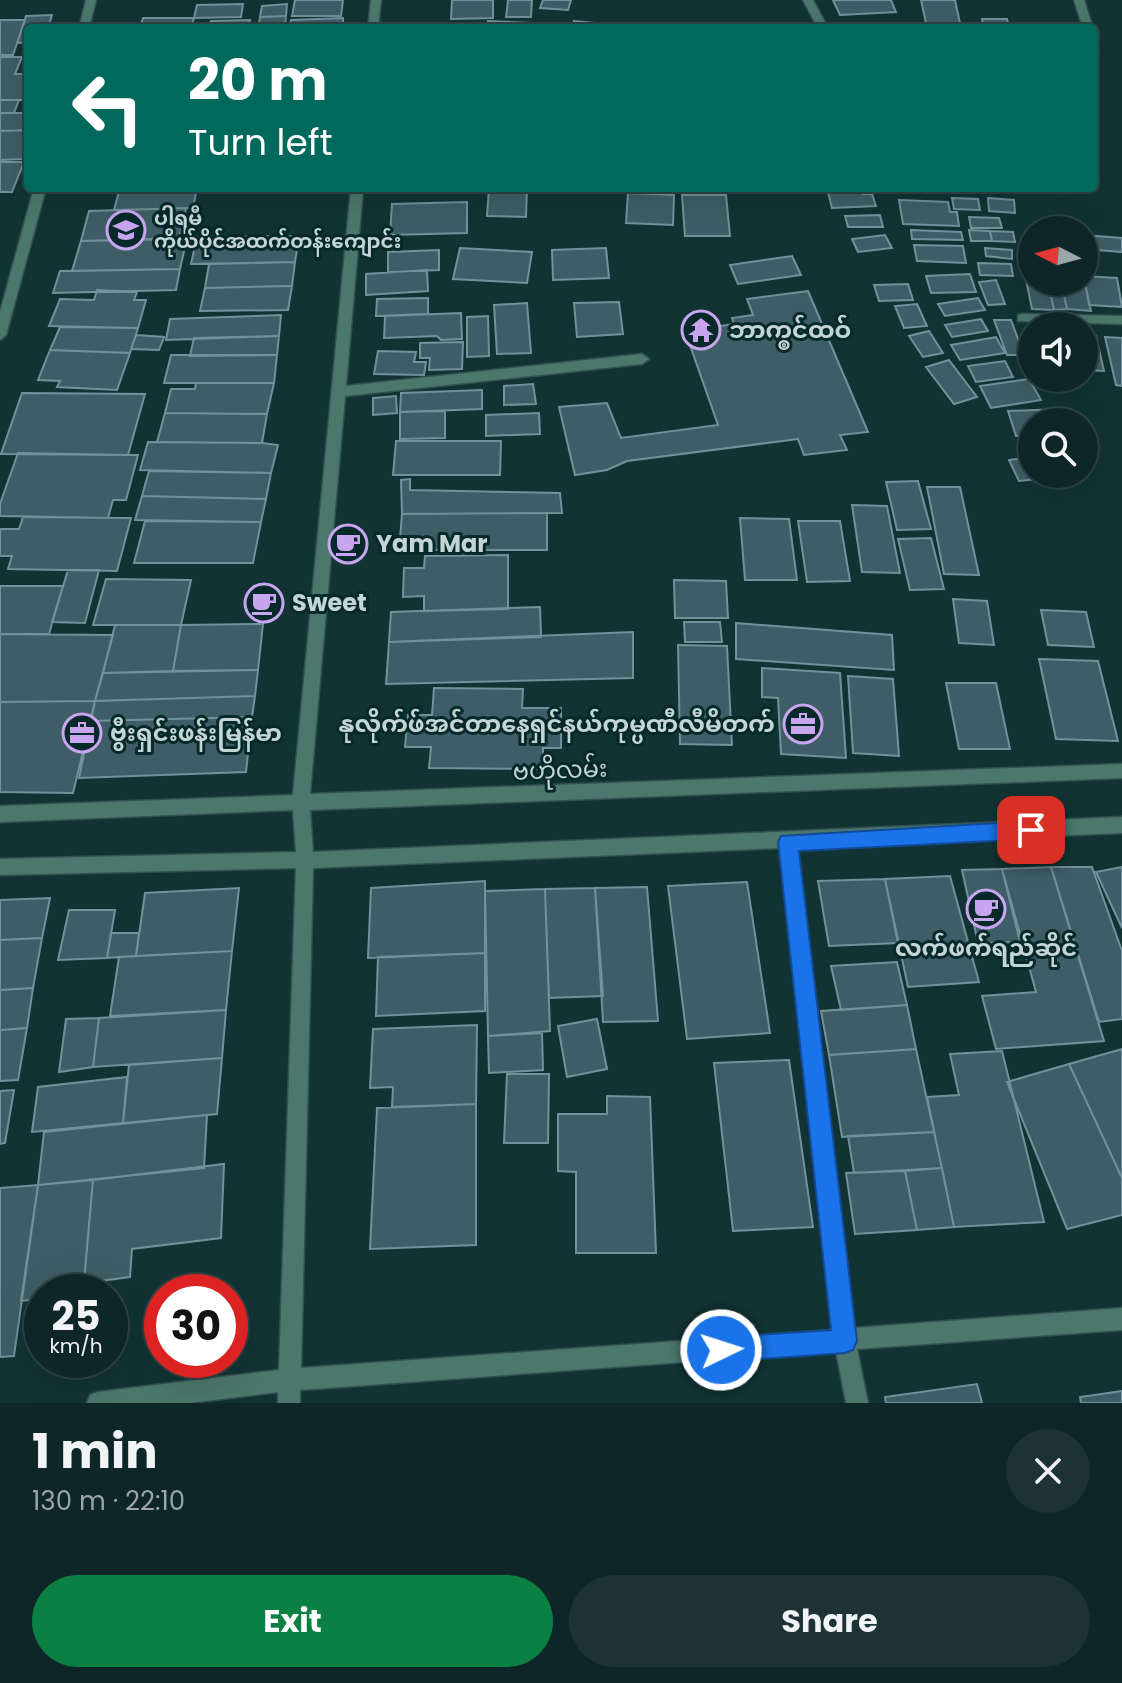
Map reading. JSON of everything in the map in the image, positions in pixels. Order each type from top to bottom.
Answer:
[{"type":"street","points":[[85,24],[91,0]]},
{"type":"street","points":[[373,24],[376,0]]},
{"type":"street","points":[[808,0],[821,24]]},
{"type":"street","points":[[1079,0],[1087,24]]},
{"type":"street","points":[[0,335],[39,192]]},
{"type":"street","points":[[289,1403],[305,860],[301,804],[357,192]]},
{"type":"street","points":[[1098,320],[1122,320]]},
{"type":"street","points":[[337,392],[642,359]]},
{"type":"street","name":"ဗဟိုလမ်း","points":[[0,814],[1122,771]]},
{"type":"street","points":[[0,867],[305,860],[788,842],[1122,825]]},
{"type":"street","points":[[788,842],[845,1341],[857,1403]]},
{"type":"street","points":[[98,1403],[290,1380],[1122,1319]]},
{"type":"building","points":[[295,0],[343,0],[341,16],[292,16]]},
{"type":"building","points":[[452,0],[493,0],[493,18],[451,19]]},
{"type":"building","points":[[508,0],[532,0],[531,17],[506,17]]},
{"type":"building","points":[[543,0],[571,0],[568,10],[540,8]]},
{"type":"building","points":[[833,0],[891,0],[896,12],[840,15]]},
{"type":"building","points":[[921,0],[955,0],[960,24],[926,24]]},
{"type":"building","points":[[243,4],[241,17],[194,18],[197,5]]},
{"type":"building","points":[[287,4],[286,16],[260,17],[262,6]]},
{"type":"building","points":[[52,15],[49,24],[24,24],[24,42],[17,43],[26,16]]},
{"type":"building","points":[[286,16],[285,24],[259,24],[260,17]]},
{"type":"building","points":[[143,18],[194,18],[192,24],[141,24]]},
{"type":"building","points":[[343,18],[343,24],[290,24],[291,20]]},
{"type":"building","points":[[982,19],[1007,19],[1008,24],[983,24]]},
{"type":"building","points":[[0,20],[25,20],[13,55],[0,55]]},
{"type":"building","points":[[250,20],[249,24],[210,24],[211,21]]},
{"type":"building","points":[[488,21],[533,23],[533,24],[488,24]]},
{"type":"building","points":[[574,21],[604,24],[573,24]]},
{"type":"building","points":[[0,57],[22,57],[15,74],[24,74],[24,100],[0,100]]},
{"type":"building","points":[[0,100],[19,100],[14,113],[0,113]]},
{"type":"building","points":[[0,113],[24,113],[24,130],[0,131]]},
{"type":"building","points":[[24,130],[23,159],[0,160],[0,131]]},
{"type":"building","points":[[0,162],[24,162],[12,192],[0,192]]},
{"type":"building","points":[[119,192],[196,192],[193,208],[114,210]]},
{"type":"building","points":[[489,192],[527,192],[526,217],[487,216]]},
{"type":"building","points":[[828,192],[872,194],[876,206],[832,208]]},
{"type":"building","points":[[628,193],[674,195],[673,225],[626,223]]},
{"type":"building","points":[[682,195],[726,195],[730,236],[685,236]]},
{"type":"building","points":[[952,198],[978,199],[980,210],[954,209]]},
{"type":"building","points":[[988,198],[1014,200],[1015,213],[989,211]]},
{"type":"building","points":[[899,200],[948,202],[950,212],[957,212],[959,226],[903,224]]},
{"type":"building","points":[[467,202],[467,233],[390,235],[392,204]]},
{"type":"building","points":[[186,208],[179,239],[81,241],[89,211]]},
{"type":"building","points":[[880,215],[883,227],[848,227],[845,216]]},
{"type":"building","points":[[969,217],[999,218],[1002,228],[971,228]]},
{"type":"building","points":[[911,230],[961,232],[963,240],[912,239]]},
{"type":"building","points":[[969,230],[990,231],[992,241],[971,241]]},
{"type":"building","points":[[990,231],[1013,232],[1015,242],[992,241]]},
{"type":"building","points":[[885,235],[892,248],[858,252],[852,239]]},
{"type":"building","points":[[299,236],[295,262],[191,264],[197,237]]},
{"type":"building","points":[[1098,236],[1122,238],[1122,252],[1098,250]]},
{"type":"building","points":[[187,238],[180,269],[72,271],[81,241]]},
{"type":"building","points":[[914,245],[963,246],[966,263],[917,261]]},
{"type":"building","points":[[460,248],[532,252],[527,283],[453,279]]},
{"type":"building","points":[[606,248],[609,278],[553,280],[552,250]]},
{"type":"building","points":[[985,248],[1012,250],[1012,259],[986,256]]},
{"type":"building","points":[[439,250],[439,270],[388,272],[388,252]]},
{"type":"building","points":[[792,256],[801,275],[738,284],[730,265]]},
{"type":"building","points":[[295,262],[292,286],[205,288],[209,264]]},
{"type":"building","points":[[978,263],[1011,264],[1013,276],[980,275]]},
{"type":"building","points":[[180,269],[176,290],[53,293],[60,271]]},
{"type":"building","points":[[427,270],[428,291],[366,295],[366,274]]},
{"type":"building","points":[[970,274],[976,292],[931,293],[926,276]]},
{"type":"building","points":[[1098,277],[1117,278],[1122,307],[1089,305],[1087,296],[1098,296]]},
{"type":"building","points":[[996,280],[1005,304],[988,305],[979,282]]},
{"type":"building","points":[[908,284],[913,300],[879,301],[874,285]]},
{"type":"building","points":[[292,286],[288,310],[200,311],[205,288]]},
{"type":"building","points":[[97,290],[137,292],[134,300],[146,300],[138,328],[49,326],[60,299],[94,300]]},
{"type":"building","points":[[808,291],[868,432],[840,435],[847,450],[804,455],[798,439],[627,461],[607,470],[575,475],[559,407],[607,403],[621,438],[718,425],[685,331],[734,324],[732,318],[753,315],[747,299]]},
{"type":"building","points":[[1029,296],[1051,296],[1054,310],[1032,309]]},
{"type":"building","points":[[1051,296],[1064,296],[1067,309],[1054,310]]},
{"type":"building","points":[[1064,296],[1088,296],[1091,311],[1067,309]]},
{"type":"building","points":[[428,298],[428,314],[376,316],[377,299]]},
{"type":"building","points":[[978,298],[985,310],[945,316],[938,304]]},
{"type":"building","points":[[619,302],[623,334],[577,337],[574,303]]},
{"type":"building","points":[[527,303],[531,353],[497,354],[494,305]]},
{"type":"building","points":[[917,304],[927,326],[904,328],[895,306]]},
{"type":"building","points":[[461,313],[462,339],[441,340],[437,336],[384,338],[385,316]]},
{"type":"building","points":[[281,315],[279,336],[166,340],[170,319]]},
{"type":"building","points":[[488,316],[489,356],[467,357],[467,317]]},
{"type":"building","points":[[981,319],[988,331],[952,337],[945,325]]},
{"type":"building","points":[[994,320],[1011,320],[1018,339],[1018,355],[1007,355]]},
{"type":"building","points":[[60,327],[138,328],[130,353],[50,350]]},
{"type":"building","points":[[929,331],[943,353],[923,357],[909,336]]},
{"type":"building","points":[[136,335],[164,337],[159,350],[131,349]]},
{"type":"building","points":[[279,336],[277,355],[190,356],[194,338]]},
{"type":"building","points":[[996,337],[1005,353],[960,360],[951,345]]},
{"type":"building","points":[[1105,337],[1122,338],[1122,386],[1116,385]]},
{"type":"building","points":[[463,342],[462,369],[429,370],[430,358],[420,358],[420,343]]},
{"type":"building","points":[[1098,345],[1104,371],[1098,371]]},
{"type":"building","points":[[50,350],[130,353],[117,390],[57,387],[60,381],[38,380]]},
{"type":"building","points":[[378,351],[416,352],[414,362],[426,362],[424,375],[374,374]]},
{"type":"building","points":[[171,355],[277,355],[274,383],[164,383]]},
{"type":"building","points":[[949,360],[977,397],[954,404],[926,367]]},
{"type":"building","points":[[1005,361],[1013,377],[976,382],[968,366]]},
{"type":"building","points":[[1018,381],[1018,392],[1036,392],[1041,400],[991,408],[980,386]]},
{"type":"building","points":[[196,383],[274,383],[267,414],[165,413],[171,389],[195,389]]},
{"type":"building","points":[[533,384],[536,404],[504,405],[504,386]]},
{"type":"building","points":[[482,390],[482,409],[400,412],[401,393]]},
{"type":"building","points":[[22,393],[145,394],[128,455],[1,454]]},
{"type":"building","points":[[396,396],[397,413],[373,415],[373,398]]},
{"type":"building","points":[[445,411],[445,438],[400,439],[400,412]]},
{"type":"building","points":[[1008,411],[1018,411],[1018,436],[1016,436]]},
{"type":"building","points":[[165,413],[267,414],[262,443],[157,442]]},
{"type":"building","points":[[539,413],[540,434],[486,436],[486,415]]},
{"type":"building","points":[[396,441],[501,441],[500,475],[393,475]]},
{"type":"building","points":[[148,442],[278,445],[271,473],[140,470]]},
{"type":"building","points":[[18,453],[138,455],[126,500],[113,500],[108,518],[0,516],[0,504]]},
{"type":"building","points":[[1018,459],[1018,479],[1009,460]]},
{"type":"building","points":[[149,471],[271,473],[266,499],[142,496]]},
{"type":"building","points":[[410,479],[410,490],[560,493],[562,513],[402,514],[401,480]]},
{"type":"building","points":[[918,481],[931,529],[897,530],[886,482]]},
{"type":"building","points":[[927,487],[960,487],[979,575],[944,574]]},
{"type":"building","points":[[142,496],[266,499],[261,522],[135,520]]},
{"type":"building","points":[[852,505],[887,506],[900,573],[862,572]]},
{"type":"building","points":[[547,513],[547,550],[399,550],[402,514]]},
{"type":"building","points":[[23,517],[131,518],[117,571],[8,569],[12,556],[0,556],[0,529],[19,529]]},
{"type":"building","points":[[740,518],[789,519],[797,580],[745,580]]},
{"type":"building","points":[[145,521],[261,522],[253,563],[134,563]]},
{"type":"building","points":[[798,521],[840,521],[850,581],[807,582]]},
{"type":"building","points":[[931,538],[944,589],[910,590],[898,539]]},
{"type":"building","points":[[508,555],[508,609],[424,611],[424,596],[403,597],[404,568],[424,568],[425,556]]},
{"type":"building","points":[[68,570],[99,570],[85,623],[52,622]]},
{"type":"building","points":[[106,579],[191,580],[181,625],[93,625]]},
{"type":"building","points":[[674,580],[726,581],[728,618],[675,618]]},
{"type":"building","points":[[0,586],[63,586],[49,634],[0,634]]},
{"type":"building","points":[[953,599],[987,601],[994,645],[959,643]]},
{"type":"building","points":[[540,607],[541,637],[389,642],[391,612]]},
{"type":"building","points":[[1041,610],[1086,612],[1094,647],[1048,645]]},
{"type":"building","points":[[684,622],[720,622],[722,642],[685,642]]},
{"type":"building","points":[[736,623],[892,635],[894,670],[736,659]]},
{"type":"building","points":[[263,624],[258,670],[173,671],[181,625]]},
{"type":"building","points":[[115,625],[181,625],[173,671],[103,673]]},
{"type":"building","points":[[633,632],[633,678],[386,684],[389,642]]},
{"type":"building","points":[[0,634],[113,635],[95,701],[0,702]]},
{"type":"building","points":[[678,645],[727,646],[732,745],[680,744]]},
{"type":"building","points":[[1039,659],[1098,661],[1118,741],[1056,739]]},
{"type":"building","points":[[762,668],[840,673],[846,758],[781,754],[778,698],[762,697]]},
{"type":"building","points":[[258,670],[255,696],[95,701],[103,673]]},
{"type":"building","points":[[848,676],[893,679],[899,756],[853,753]]},
{"type":"building","points":[[946,683],[996,683],[1010,749],[959,749]]},
{"type":"building","points":[[434,688],[523,689],[522,708],[561,708],[561,748],[543,748],[543,769],[429,768],[431,747],[405,747],[408,715],[432,715]]},
{"type":"building","points":[[255,696],[252,717],[91,721],[95,701]]},
{"type":"building","points":[[95,701],[73,793],[0,792],[0,702]]},
{"type":"building","points":[[252,717],[246,772],[79,778],[91,721]]},
{"type":"building","points":[[1051,867],[1092,867],[1122,951],[1122,1019],[1099,1022]]},
{"type":"building","points":[[1051,867],[1104,1041],[996,1049],[982,996],[1036,992],[1002,869]]},
{"type":"building","points":[[1122,867],[1122,928],[1096,872]]},
{"type":"building","points":[[1002,869],[1020,942],[978,943],[962,870]]},
{"type":"building","points":[[950,876],[979,982],[908,987],[885,879]]},
{"type":"building","points":[[885,879],[898,943],[829,946],[818,881]]},
{"type":"building","points":[[485,881],[485,953],[368,958],[371,888]]},
{"type":"building","points":[[747,882],[770,1033],[687,1039],[668,886]]},
{"type":"building","points":[[647,887],[658,1021],[603,1022],[595,888]]},
{"type":"building","points":[[239,888],[232,951],[136,956],[145,893]]},
{"type":"building","points":[[595,888],[603,996],[549,998],[545,889]]},
{"type":"building","points":[[545,889],[550,1031],[488,1036],[485,891]]},
{"type":"building","points":[[50,898],[42,938],[0,940],[0,900]]},
{"type":"building","points":[[69,910],[115,910],[107,958],[58,960]]},
{"type":"building","points":[[111,933],[139,933],[136,956],[107,958]]},
{"type":"building","points":[[42,938],[33,988],[0,990],[0,940]]},
{"type":"building","points":[[232,951],[226,1010],[110,1016],[119,957]]},
{"type":"building","points":[[485,953],[485,1011],[376,1016],[378,957]]},
{"type":"building","points":[[897,962],[907,1005],[841,1010],[831,966]]},
{"type":"building","points":[[33,988],[27,1028],[0,1030],[0,990]]},
{"type":"building","points":[[907,1005],[916,1049],[829,1055],[821,1011]]},
{"type":"building","points":[[226,1010],[222,1058],[93,1067],[99,1018]]},
{"type":"building","points":[[99,1018],[93,1067],[59,1072],[66,1019]]},
{"type":"building","points":[[597,1019],[607,1069],[567,1077],[558,1026]]},
{"type":"building","points":[[477,1025],[476,1104],[392,1107],[393,1087],[370,1088],[373,1029]]},
{"type":"building","points":[[27,1028],[18,1080],[0,1081],[0,1030]]},
{"type":"building","points":[[542,1033],[543,1070],[489,1073],[488,1036]]},
{"type":"building","points":[[916,1049],[934,1132],[842,1137],[829,1055]]},
{"type":"building","points":[[1122,1049],[1122,1178],[1069,1064]]},
{"type":"building","points":[[1002,1051],[1044,1222],[954,1227],[927,1097],[959,1095],[950,1054]]},
{"type":"building","points":[[222,1058],[217,1114],[123,1123],[129,1065]]},
{"type":"building","points":[[789,1060],[813,1227],[733,1231],[714,1063]]},
{"type":"building","points":[[1069,1064],[1122,1178],[1122,1215],[1067,1229],[1007,1082]]},
{"type":"building","points":[[507,1074],[549,1074],[548,1143],[504,1143]]},
{"type":"building","points":[[127,1077],[123,1123],[32,1132],[38,1087]]},
{"type":"building","points":[[14,1090],[5,1143],[0,1144],[0,1091]]},
{"type":"building","points":[[607,1096],[650,1097],[656,1253],[576,1253],[576,1172],[558,1171],[558,1114],[607,1114]]},
{"type":"building","points":[[476,1104],[476,1245],[370,1249],[377,1108]]},
{"type":"building","points":[[207,1115],[204,1168],[38,1185],[44,1132]]},
{"type":"building","points":[[934,1132],[942,1168],[854,1173],[848,1136]]},
{"type":"building","points":[[224,1164],[221,1238],[132,1249],[130,1277],[128,1274],[85,1274],[93,1180]]},
{"type":"building","points":[[942,1168],[954,1227],[917,1230],[905,1171]]},
{"type":"building","points":[[905,1171],[917,1230],[855,1234],[846,1173]]},
{"type":"building","points":[[93,1180],[85,1274],[25,1274],[38,1185]]},
{"type":"building","points":[[38,1185],[14,1356],[0,1357],[0,1188]]},
{"type":"building","points":[[977,1384],[982,1403],[886,1403],[885,1397]]},
{"type":"building","points":[[1122,1391],[1122,1403],[1081,1403],[1080,1397]]},
{"type":"place","name":"ပါရမီ ကိုယ်ပိုင်အထက်တန်းကျောင်း","points":[[126,230]]},
{"type":"place","name":"ဘာက္ၜၚ်ထဝ်","points":[[701,330]]},
{"type":"place","name":"Yam Mar","points":[[348,544]]},
{"type":"place","name":"Sweet","points":[[264,603]]},
{"type":"place","name":"နုလိုက်ဖ်အင်တာနေရှင်နယ်ကုမ္ပဏီလီမိတက်","points":[[803,724]]},
{"type":"place","name":"ဗွီးရှင်းဖန်းမြန်မာ","points":[[82,733]]},
{"type":"place","name":"လက်ဖက်ရည်ဆိုင်","points":[[986,909]]},
{"type":"route","points":[[721,1350],[845,1341],[788,842],[1031,830]]}]
